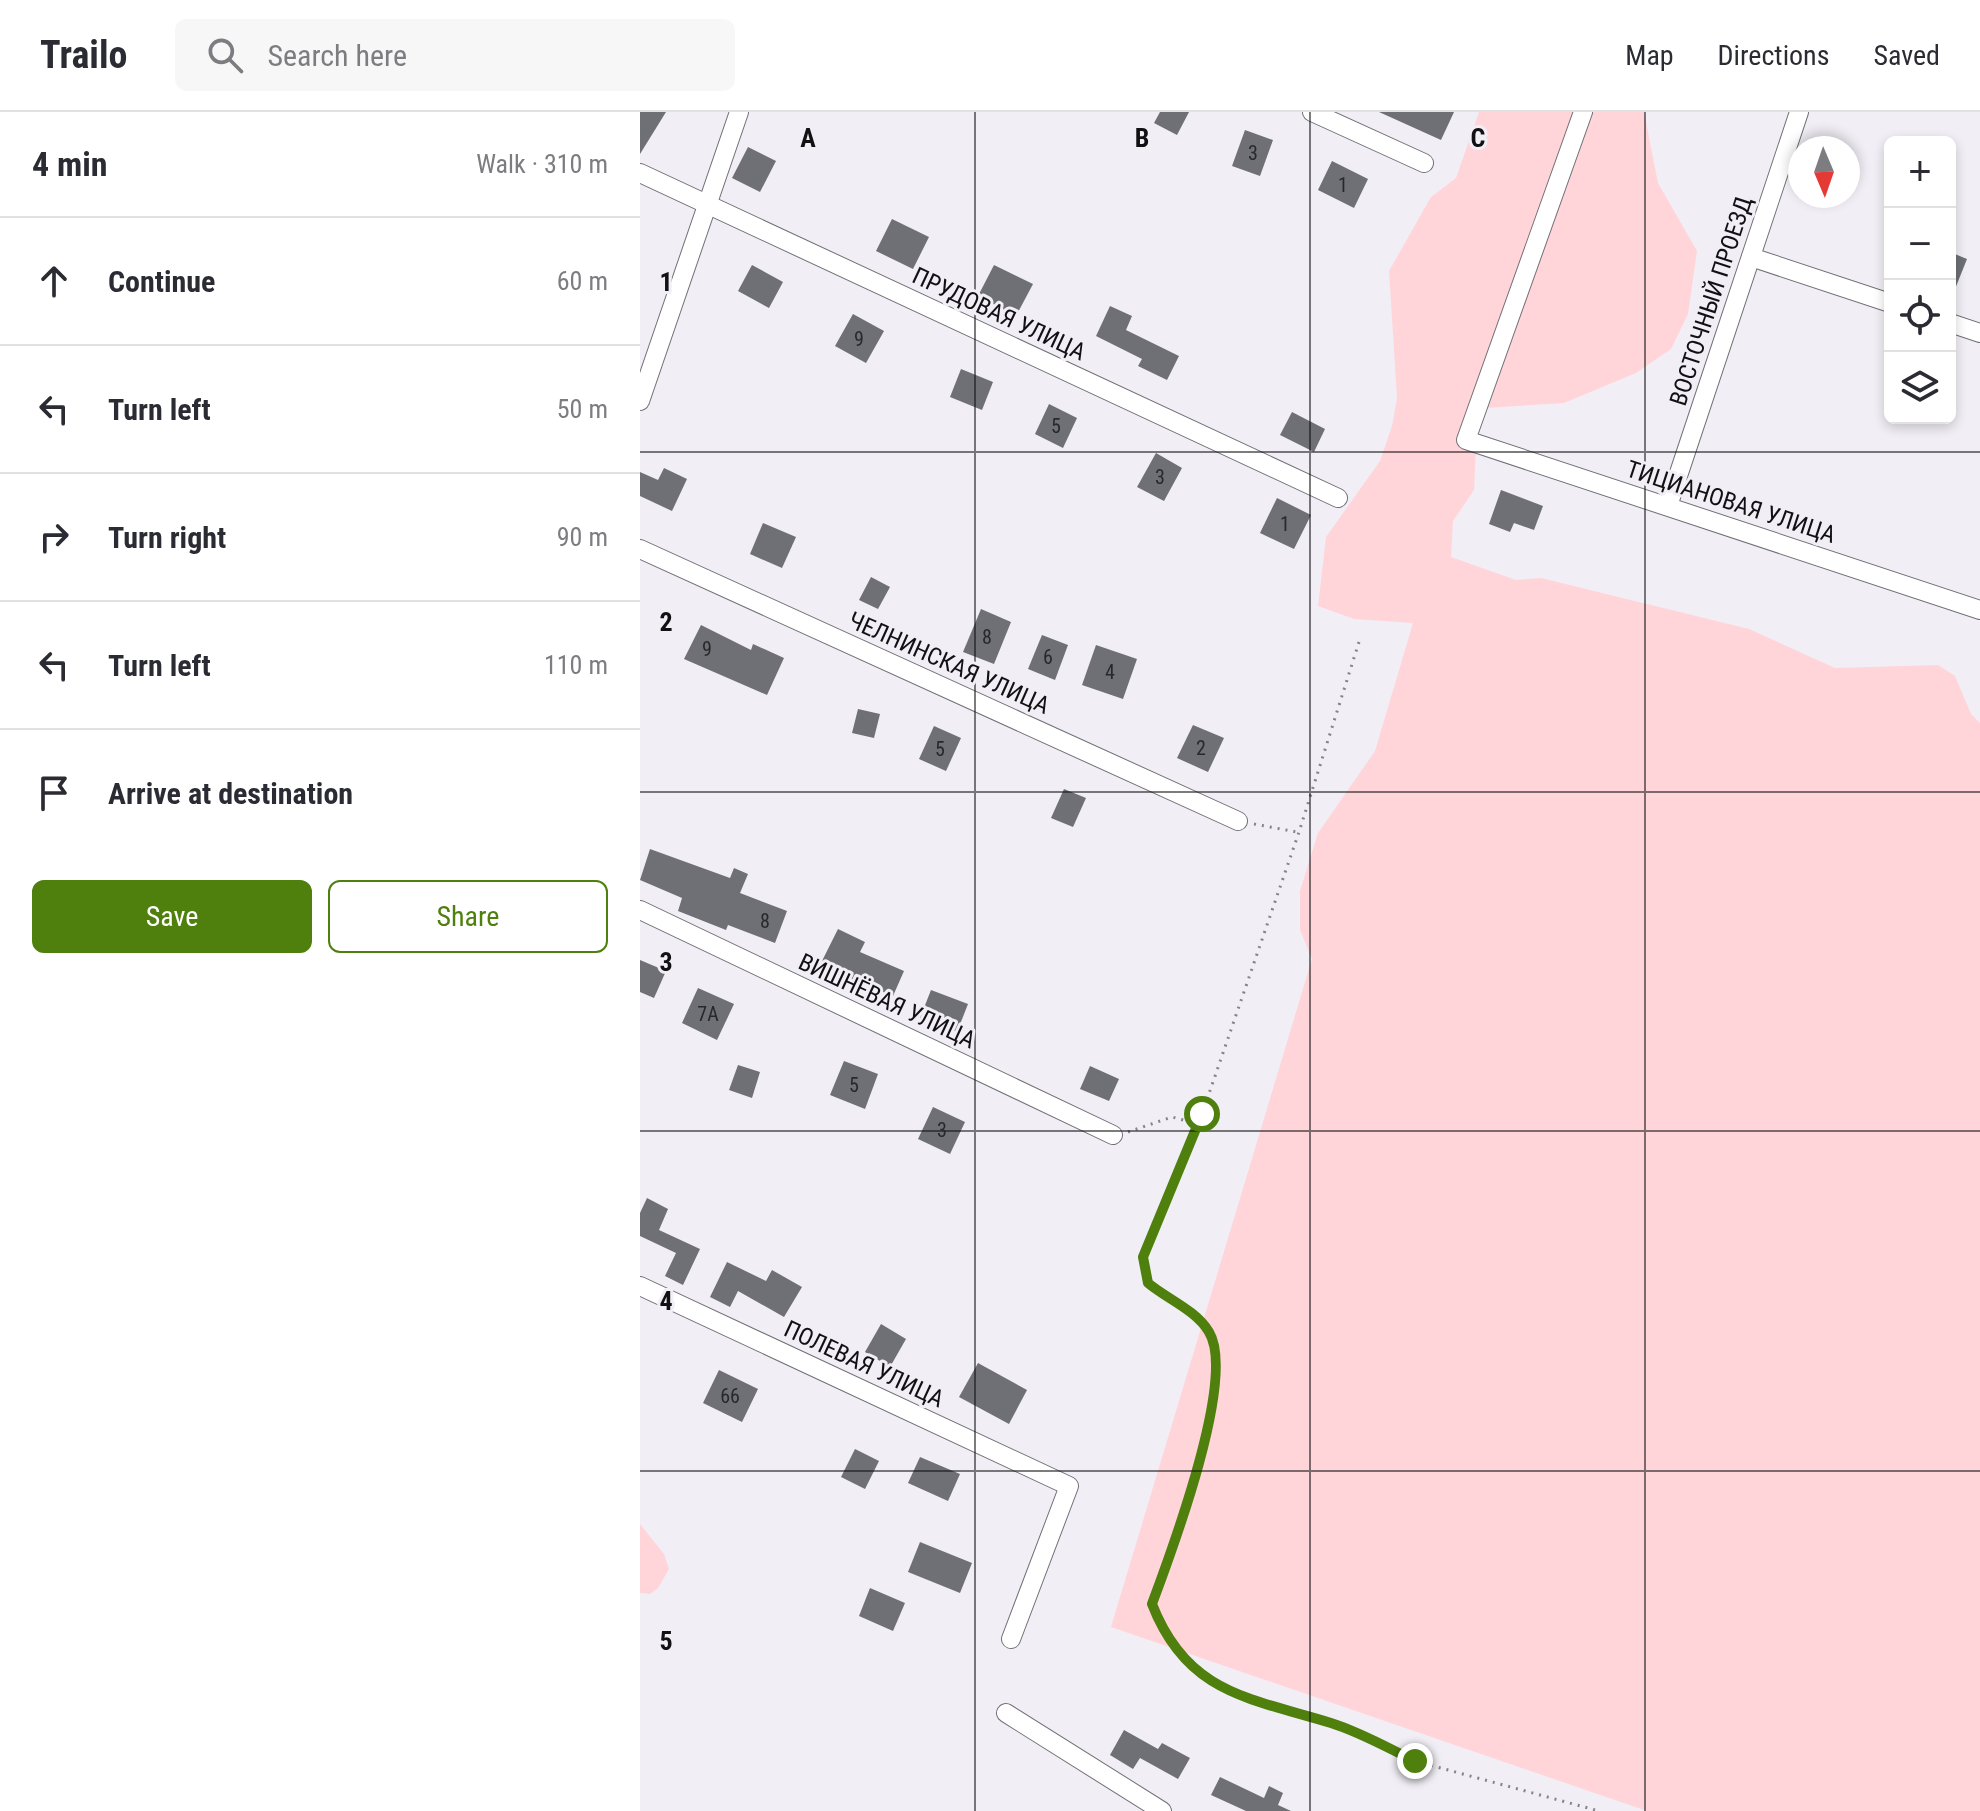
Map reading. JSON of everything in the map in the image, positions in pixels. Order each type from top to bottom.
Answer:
[{"type":"street","points":[[640,401],[739,112]]},
{"type":"street","points":[[1312,112],[1424,163]]},
{"type":"street","name":"ТИЦИАНОВАЯ УЛИЦА","points":[[1583,112],[1466,440],[1980,610]]},
{"type":"street","name":"ВОСТОЧНЫЙ ПРОЕЗД","points":[[1668,506],[1799,112]]},
{"type":"street","name":"ПРУДОВАЯ УЛИЦА","points":[[640,173],[1338,498]]},
{"type":"street","points":[[1751,257],[1884,301]]},
{"type":"street","points":[[1956,325],[1980,333]]},
{"type":"street","name":"ЧЕЛНИНСКАЯ УЛИЦА","points":[[640,549],[1238,821]]},
{"type":"street","name":"ВИШНЁВАЯ УЛИЦА","points":[[640,910],[1113,1135]]},
{"type":"street","name":"ПОЛЕВАЯ УЛИЦА","points":[[640,1286],[1069,1486],[1011,1639]]},
{"type":"street","points":[[1006,1713],[1162,1811]]},
{"type":"path","points":[[1359,642],[1299,832],[1198,1124],[1143,1257],[1148,1283],[1171,1302],[1197,1316],[1211,1335],[1216,1364],[1215,1396],[1205,1438],[1152,1604],[1163,1631],[1192,1668],[1228,1693],[1334,1723],[1415,1761],[1599,1811]]},
{"type":"path","points":[[1238,821],[1299,832]]},
{"type":"path","points":[[1113,1135],[1172,1117],[1198,1124]]},
{"type":"shaded area","points":[[1479,112],[1644,112],[1658,183],[1697,251],[1688,314],[1671,349],[1636,373],[1564,403],[1485,408],[1477,427],[1474,490],[1453,521],[1451,557],[1516,580],[1541,578],[1749,629],[1835,668],[1938,665],[1955,676],[1971,714],[1980,723],[1980,1811],[1647,1811],[1111,1627],[1312,959],[1300,930],[1300,891],[1318,833],[1375,751],[1413,623],[1354,619],[1318,606],[1326,537],[1380,461],[1392,426],[1397,398],[1389,271],[1431,197],[1456,178]]},
{"type":"shaded area","points":[[640,1524],[664,1554],[669,1569],[658,1588],[650,1594],[640,1593]]},
{"type":"building","points":[[640,112],[666,112],[640,154]]},
{"type":"building","points":[[1160,112],[1189,112],[1177,135],[1154,123]]},
{"type":"building","points":[[1379,112],[1454,112],[1441,140]]},
{"type":"building","points":[[1245,130],[1273,140],[1260,176],[1232,166]]},
{"type":"building","points":[[748,147],[776,161],[760,192],[732,178]]},
{"type":"building","points":[[1332,161],[1368,179],[1354,208],[1318,190]]},
{"type":"building","points":[[892,219],[929,237],[913,269],[876,251]]},
{"type":"building","points":[[1956,254],[1967,259],[1956,286]]},
{"type":"building","points":[[752,265],[783,282],[769,308],[738,291]]},
{"type":"building","points":[[994,265],[1033,284],[1016,316],[978,296]]},
{"type":"building","points":[[1110,306],[1132,316],[1126,330],[1179,356],[1167,380],[1138,366],[1142,359],[1096,336]]},
{"type":"building","points":[[853,314],[884,331],[866,363],[835,346]]},
{"type":"building","points":[[961,369],[993,382],[982,410],[950,397]]},
{"type":"building","points":[[1049,404],[1077,418],[1063,448],[1035,434]]},
{"type":"building","points":[[1292,412],[1325,429],[1314,452],[1280,435]]},
{"type":"building","points":[[1156,453],[1182,468],[1164,501],[1137,487]]},
{"type":"building","points":[[664,468],[687,479],[672,511],[640,496],[640,472],[658,480]]},
{"type":"building","points":[[1501,490],[1543,506],[1534,530],[1514,523],[1510,532],[1489,524]]},
{"type":"building","points":[[1277,498],[1311,515],[1294,549],[1260,533]]},
{"type":"building","points":[[763,523],[796,537],[782,568],[750,554]]},
{"type":"building","points":[[871,577],[890,587],[878,609],[859,600]]},
{"type":"building","points":[[981,609],[1011,622],[994,664],[963,652]]},
{"type":"building","points":[[701,625],[751,650],[753,644],[784,658],[767,695],[684,659]]},
{"type":"building","points":[[1042,635],[1068,645],[1055,680],[1028,669]]},
{"type":"building","points":[[1096,645],[1137,659],[1123,699],[1082,685]]},
{"type":"building","points":[[858,709],[880,714],[874,738],[852,733]]},
{"type":"building","points":[[1193,725],[1224,738],[1208,772],[1177,758]]},
{"type":"building","points":[[934,726],[961,738],[946,771],[919,759]]},
{"type":"building","points":[[1064,789],[1086,798],[1073,827],[1051,818]]},
{"type":"building","points":[[650,849],[730,878],[734,868],[748,874],[740,893],[787,911],[775,943],[728,925],[726,930],[678,911],[682,898],[640,880]]},
{"type":"building","points":[[838,929],[865,942],[860,952],[904,971],[893,996],[839,974],[836,980],[817,971]]},
{"type":"building","points":[[640,960],[666,971],[654,998],[640,992]]},
{"type":"building","points":[[698,988],[734,1004],[717,1040],[682,1023]]},
{"type":"building","points":[[931,990],[968,1004],[957,1032],[920,1018]]},
{"type":"building","points":[[844,1061],[878,1074],[865,1109],[830,1095]]},
{"type":"building","points":[[738,1065],[760,1072],[752,1098],[729,1090]]},
{"type":"building","points":[[1090,1066],[1119,1079],[1109,1101],[1080,1089]]},
{"type":"building","points":[[933,1107],[965,1122],[950,1154],[918,1139]]},
{"type":"building","points":[[647,1198],[668,1209],[659,1230],[700,1249],[683,1285],[665,1276],[676,1253],[640,1236],[640,1213]]},
{"type":"building","points":[[727,1262],[766,1281],[772,1270],[802,1287],[784,1317],[738,1291],[730,1307],[710,1297]]},
{"type":"building","points":[[881,1324],[906,1339],[890,1367],[865,1352]]},
{"type":"building","points":[[978,1363],[1027,1390],[1009,1424],[959,1397]]},
{"type":"building","points":[[719,1370],[758,1389],[742,1422],[703,1403]]},
{"type":"building","points":[[855,1449],[879,1461],[865,1489],[841,1477]]},
{"type":"building","points":[[920,1457],[960,1474],[948,1501],[908,1483]]},
{"type":"building","points":[[920,1542],[972,1563],[960,1593],[908,1572]]},
{"type":"building","points":[[870,1588],[905,1603],[893,1631],[859,1616]]},
{"type":"building","points":[[1124,1730],[1158,1749],[1162,1743],[1190,1758],[1178,1779],[1140,1758],[1133,1769],[1110,1755]]},
{"type":"building","points":[[1220,1777],[1264,1798],[1269,1786],[1283,1793],[1278,1805],[1291,1811],[1246,1811],[1211,1795]]},
{"type":"route","points":[[1202,1114],[1143,1257],[1148,1283],[1171,1302],[1197,1316],[1211,1335],[1216,1364],[1215,1396],[1205,1438],[1152,1604],[1163,1631],[1192,1668],[1228,1693],[1334,1723],[1415,1761]]}]
